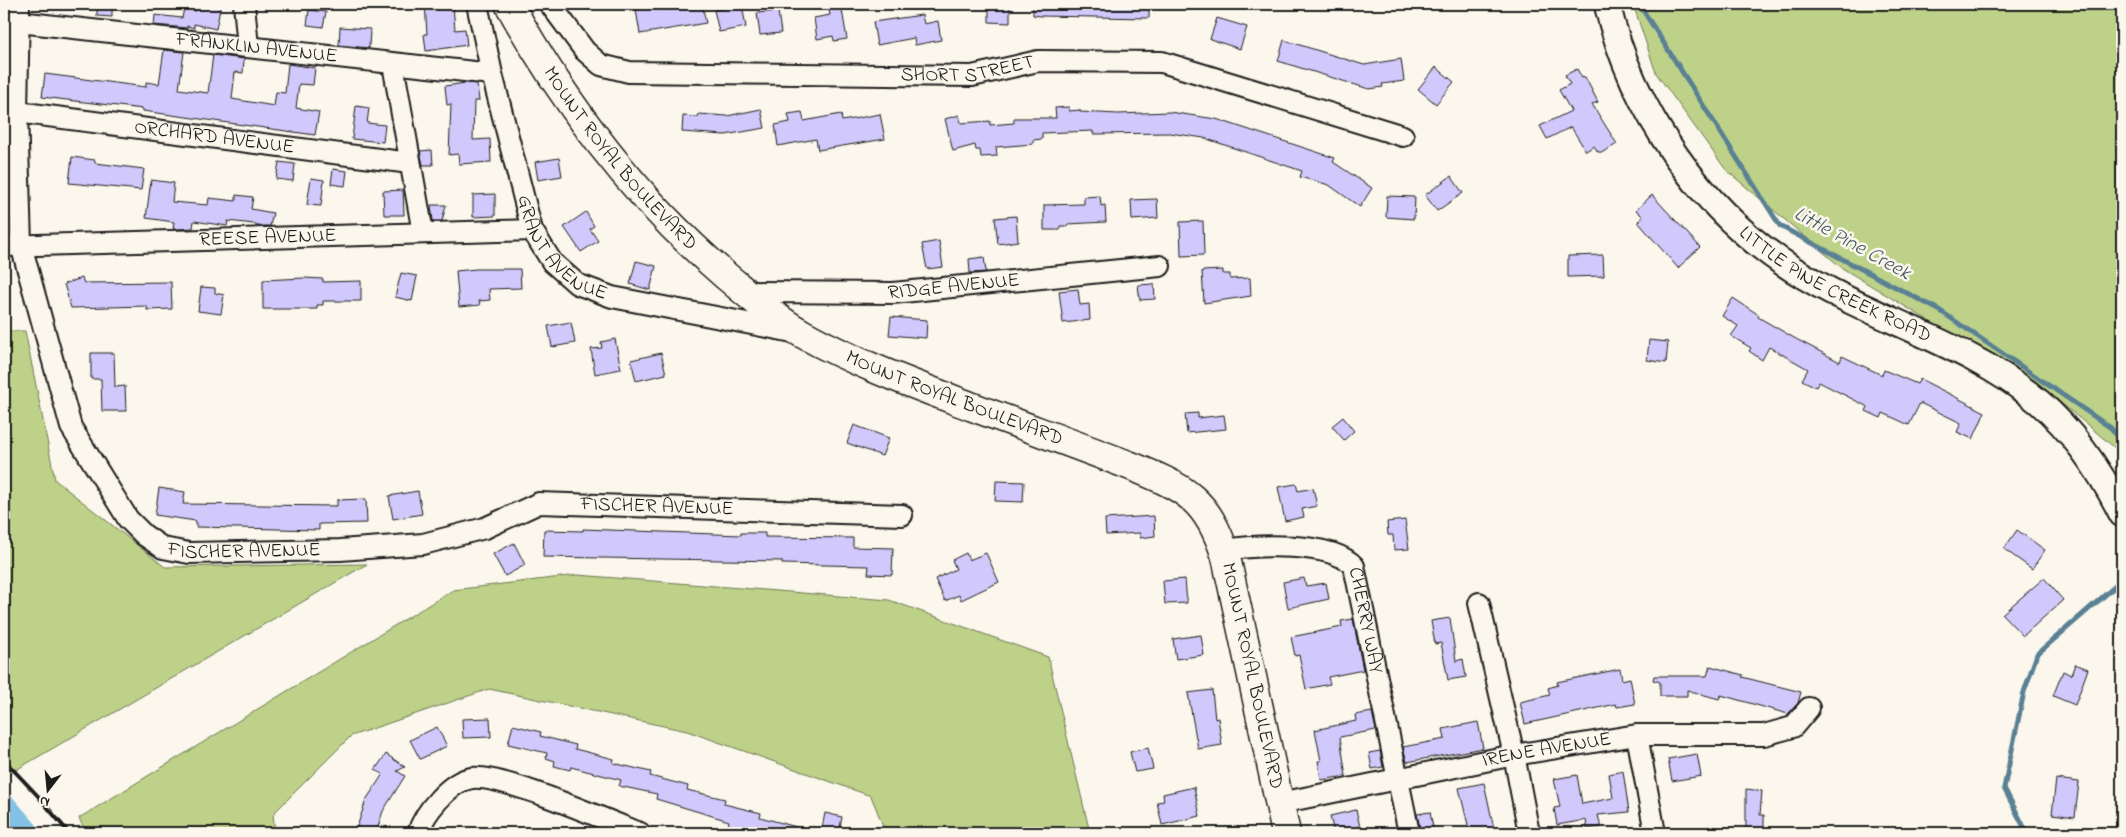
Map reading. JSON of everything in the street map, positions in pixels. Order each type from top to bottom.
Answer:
[{"type":"main road","name":"MOUNT ROYAL BOULEVARD","points":[[509,4],[565,95],[611,159],[672,228],[745,292],[801,333],[860,363],[1170,482],[1192,495],[1204,509],[1216,530],[1224,550],[1286,833]]},
{"type":"street","points":[[244,4],[248,47]]},
{"type":"street","name":"GRANT AVENUE","points":[[477,4],[492,74],[532,230],[552,262],[577,284],[612,297],[801,333]]},
{"type":"street","name":"SHORT STREET","points":[[550,4],[590,56],[601,65],[628,72],[972,76],[1038,61],[1162,62],[1403,136]]},
{"type":"street","name":"LITTLE PINE CREEK ROAD","points":[[1607,4],[1624,58],[1659,132],[1684,168],[1713,202],[1763,248],[1793,270],[1829,290],[1990,368],[2040,403],[2068,430],[2094,464],[2122,514]]},
{"type":"street","name":"FRANKLIN AVENUE","points":[[19,13],[248,47],[492,74]]},
{"type":"street","name":"FISCHER AVENUE","points":[[19,13],[12,246],[71,427],[128,519],[144,535],[163,548],[189,553],[340,550],[423,544],[486,528],[539,503],[902,515]]},
{"type":"street","points":[[393,64],[423,233]]},
{"type":"street","name":"ORCHARD AVENUE","points":[[17,112],[410,164]]},
{"type":"street","name":"REESE AVENUE","points":[[12,246],[532,230]]},
{"type":"street","name":"RIDGE AVENUE","points":[[745,292],[893,293],[1160,266]]},
{"type":"street","name":"CHERRY WAY","points":[[1224,550],[1273,545],[1302,548],[1347,558],[1354,566],[1409,833]]},
{"type":"street","points":[[1479,603],[1514,755],[1529,833]]},
{"type":"street","name":"IRENE AVENUE","points":[[1280,803],[1514,755],[1636,735],[1764,735],[1793,727],[1809,708]]},
{"type":"street","points":[[1636,735],[1655,833]]},
{"type":"street","points":[[418,833],[422,821],[445,792],[472,778],[504,782],[640,833]]},
{"type":"green space","points":[[1633,4],[2122,4],[2122,462],[2115,448],[2054,397],[1842,268],[1726,170],[1656,73]]},
{"type":"green space","points":[[4,331],[25,331],[55,480],[165,567],[367,564],[4,777]]},
{"type":"green space","points":[[578,575],[889,600],[1048,657],[1090,833],[886,833],[871,796],[687,731],[489,689],[351,736],[273,814],[275,833],[86,833],[79,818],[453,590]]},
{"type":"building","points":[[97,4],[112,4],[112,17],[97,16]]},
{"type":"building","points":[[197,4],[221,4],[216,29],[194,24],[194,28],[154,25],[155,15],[182,18],[184,8],[196,11]]},
{"type":"building","points":[[425,4],[453,4],[455,30],[465,29],[467,45],[426,51],[424,34],[427,34]]},
{"type":"building","points":[[702,4],[706,23],[640,34],[636,10],[665,5],[666,10]]},
{"type":"building","points":[[828,4],[841,4],[847,39],[834,41],[833,36],[817,39],[814,18],[830,15]]},
{"type":"building","points":[[989,4],[1010,4],[1010,23],[989,22]]},
{"type":"building","points":[[1033,4],[1149,4],[1149,18],[1041,16],[1033,15]]},
{"type":"building","points":[[742,5],[746,27],[719,32],[714,10]]},
{"type":"building","points":[[309,10],[326,12],[323,27],[307,25]]},
{"type":"building","points":[[778,11],[781,33],[760,35],[757,13]]},
{"type":"building","points":[[922,15],[924,24],[938,21],[941,40],[915,45],[914,38],[877,45],[873,22]]},
{"type":"building","points":[[1217,18],[1247,27],[1240,49],[1210,39]]},
{"type":"building","points":[[340,27],[370,29],[369,48],[339,45]]},
{"type":"building","points":[[1284,40],[1364,65],[1401,59],[1404,81],[1382,84],[1383,87],[1369,89],[1278,61]]},
{"type":"building","points":[[164,50],[184,52],[179,89],[208,93],[213,55],[244,59],[243,73],[235,72],[232,99],[274,106],[276,92],[285,93],[288,64],[315,68],[313,85],[299,84],[296,108],[319,112],[315,135],[143,111],[143,109],[42,97],[45,74],[146,87],[146,82],[159,84]]},
{"type":"building","points":[[1436,67],[1454,82],[1436,104],[1418,89]]},
{"type":"building","points":[[1577,69],[1582,78],[1585,77],[1598,102],[1592,104],[1617,144],[1603,152],[1598,152],[1594,146],[1586,151],[1571,127],[1547,139],[1540,126],[1571,111],[1559,90],[1570,84],[1565,75]]},
{"type":"building","points":[[466,83],[477,84],[479,101],[474,101],[473,140],[490,139],[491,162],[459,164],[458,154],[449,155],[451,104],[447,105],[445,86]]},
{"type":"building","points":[[356,106],[369,108],[367,123],[385,125],[383,142],[352,139]]},
{"type":"building","points":[[1069,107],[1069,111],[1080,110],[1080,112],[1118,114],[1169,112],[1216,119],[1335,158],[1333,162],[1372,188],[1360,207],[1329,185],[1300,177],[1302,171],[1204,138],[1170,133],[1093,134],[1093,131],[1042,133],[1042,139],[1033,140],[1033,144],[996,147],[997,156],[981,157],[980,150],[976,150],[975,145],[953,151],[945,119],[959,115],[961,123],[990,121],[990,125],[1014,123],[1014,118],[1056,118],[1055,108]]},
{"type":"building","points":[[761,109],[765,128],[725,135],[682,132],[683,116],[698,117],[699,114],[727,116]]},
{"type":"building","points":[[802,112],[804,121],[841,114],[842,121],[880,114],[885,139],[818,150],[816,139],[778,146],[775,125],[790,122],[788,114]]},
{"type":"building","points":[[432,150],[433,165],[423,165],[420,151]]},
{"type":"building","points":[[72,157],[95,160],[95,163],[144,169],[141,190],[69,183]]},
{"type":"building","points":[[559,158],[562,176],[538,180],[535,162]]},
{"type":"building","points":[[279,162],[295,164],[293,181],[276,179]]},
{"type":"building","points":[[333,169],[347,171],[345,186],[331,184]]},
{"type":"building","points":[[1451,176],[1463,193],[1437,211],[1425,195]]},
{"type":"building","points":[[311,178],[324,180],[321,206],[307,205]]},
{"type":"building","points":[[151,180],[174,183],[172,202],[208,205],[209,198],[236,201],[236,195],[253,197],[251,209],[273,213],[270,226],[257,226],[228,221],[227,226],[194,221],[193,228],[178,229],[173,228],[174,222],[146,218]]},
{"type":"building","points":[[403,190],[404,215],[384,215],[383,191]]},
{"type":"building","points":[[495,194],[495,216],[473,217],[473,195]]},
{"type":"building","points":[[1652,195],[1700,247],[1678,268],[1638,222],[1643,217],[1636,210]]},
{"type":"building","points":[[1100,196],[1101,206],[1105,205],[1106,222],[1068,224],[1068,226],[1060,226],[1060,230],[1044,230],[1044,205],[1084,204],[1084,197]]},
{"type":"building","points":[[1387,196],[1415,197],[1414,219],[1386,217]]},
{"type":"building","points":[[1157,199],[1158,218],[1132,220],[1131,200]]},
{"type":"building","points":[[431,205],[446,205],[442,221],[433,221]]},
{"type":"building","points":[[586,212],[594,226],[590,229],[598,241],[581,252],[564,227]]},
{"type":"building","points":[[1016,216],[1018,241],[998,244],[995,218]]},
{"type":"building","points":[[1203,221],[1204,255],[1181,256],[1180,222]]},
{"type":"building","points":[[939,241],[943,267],[927,269],[922,244]]},
{"type":"building","points":[[1603,255],[1604,276],[1568,277],[1568,256]]},
{"type":"building","points":[[984,257],[986,272],[970,273],[969,259]]},
{"type":"building","points":[[636,261],[656,266],[650,290],[630,284]]},
{"type":"building","points":[[520,269],[521,288],[489,289],[490,300],[479,301],[480,305],[459,307],[456,271]]},
{"type":"building","points":[[1223,270],[1223,274],[1230,274],[1230,279],[1250,278],[1251,296],[1204,303],[1202,271]]},
{"type":"building","points":[[401,273],[417,276],[412,301],[395,297]]},
{"type":"building","points":[[82,278],[84,283],[171,282],[172,309],[147,310],[147,306],[71,308],[64,284]]},
{"type":"building","points":[[323,279],[323,282],[361,281],[361,301],[323,301],[323,305],[317,305],[317,309],[263,309],[263,280]]},
{"type":"building","points":[[1154,284],[1155,299],[1140,300],[1138,285]]},
{"type":"building","points":[[201,287],[215,288],[215,293],[224,295],[221,314],[198,311]]},
{"type":"building","points":[[1078,289],[1080,305],[1089,304],[1090,320],[1063,323],[1059,291]]},
{"type":"building","points":[[1733,298],[1759,315],[1758,317],[1840,362],[1842,356],[1882,375],[1884,370],[1917,384],[1920,379],[1985,412],[1973,439],[1957,432],[1961,423],[1920,403],[1909,425],[1883,413],[1881,418],[1866,411],[1868,407],[1819,382],[1816,387],[1802,380],[1808,369],[1769,347],[1762,360],[1749,351],[1751,348],[1731,336],[1738,326],[1722,316]]},
{"type":"building","points":[[891,317],[927,320],[926,338],[889,335]]},
{"type":"building","points":[[571,322],[575,343],[552,347],[548,326]]},
{"type":"building","points":[[615,339],[621,369],[595,374],[591,349],[602,348],[601,342]]},
{"type":"building","points":[[1649,340],[1668,342],[1666,363],[1647,360]]},
{"type":"building","points":[[91,353],[114,353],[115,387],[125,386],[126,411],[102,411],[101,379],[91,379]]},
{"type":"building","points":[[661,353],[666,374],[636,381],[631,360]]},
{"type":"building","points":[[1198,413],[1198,418],[1224,415],[1226,429],[1187,433],[1185,414]]},
{"type":"building","points":[[1343,417],[1354,431],[1344,440],[1332,426]]},
{"type":"building","points":[[854,425],[889,438],[882,456],[847,443]]},
{"type":"building","points":[[996,481],[1024,482],[1023,502],[995,501]]},
{"type":"building","points":[[1296,484],[1298,491],[1313,488],[1317,506],[1302,509],[1304,517],[1285,521],[1278,487]]},
{"type":"building","points":[[159,488],[185,492],[183,504],[337,506],[337,500],[366,499],[367,523],[319,524],[319,530],[196,527],[196,521],[155,515]]},
{"type":"building","points":[[418,491],[422,514],[393,519],[389,496]]},
{"type":"building","points":[[1154,516],[1155,536],[1140,538],[1140,533],[1106,535],[1105,519]]},
{"type":"building","points":[[1405,520],[1409,549],[1394,550],[1393,535],[1388,535],[1387,522]]},
{"type":"building","points":[[583,529],[741,535],[741,533],[765,533],[765,537],[853,538],[853,547],[893,548],[892,575],[868,574],[869,566],[782,564],[782,561],[543,557],[544,530],[583,531]]},
{"type":"building","points":[[2017,530],[2045,550],[2032,569],[2004,549]]},
{"type":"building","points":[[514,543],[525,565],[505,576],[493,554]]},
{"type":"building","points":[[966,553],[969,560],[986,553],[999,582],[961,600],[959,595],[945,601],[935,579],[956,569],[952,560]]},
{"type":"building","points":[[1304,578],[1306,586],[1326,583],[1329,599],[1288,608],[1283,582]]},
{"type":"building","points":[[2044,578],[2063,600],[2023,636],[2002,614]]},
{"type":"building","points":[[1185,579],[1187,603],[1165,604],[1163,581]]},
{"type":"building","points":[[1450,618],[1456,661],[1463,659],[1466,677],[1448,680],[1441,643],[1435,644],[1431,621]]},
{"type":"building","points":[[1353,619],[1363,670],[1328,677],[1330,684],[1306,689],[1299,655],[1295,656],[1291,637],[1342,627],[1341,621]]},
{"type":"building","points":[[1201,635],[1204,655],[1176,659],[1173,639]]},
{"type":"building","points":[[2075,664],[2088,669],[2075,705],[2053,696],[2063,671],[2071,675]]},
{"type":"building","points":[[1710,666],[1743,675],[1742,677],[1801,692],[1798,703],[1788,714],[1721,695],[1719,699],[1687,690],[1687,696],[1660,696],[1660,682],[1653,680],[1654,676],[1707,676]]},
{"type":"building","points":[[1620,669],[1622,680],[1630,678],[1635,704],[1617,707],[1616,704],[1525,724],[1520,702],[1550,695],[1548,688],[1558,685],[1557,682]]},
{"type":"building","points":[[1212,690],[1215,719],[1218,718],[1222,745],[1198,749],[1188,693]]},
{"type":"building","points":[[1372,712],[1376,730],[1340,737],[1346,776],[1321,780],[1318,761],[1321,761],[1315,730],[1356,721],[1355,715]]},
{"type":"building","points":[[490,718],[491,737],[463,738],[462,719]]},
{"type":"building","points":[[1478,722],[1483,748],[1407,762],[1403,747],[1445,739],[1443,729]]},
{"type":"building","points":[[513,725],[541,732],[540,736],[576,745],[575,749],[614,759],[613,763],[651,772],[650,776],[688,786],[687,790],[725,799],[724,804],[761,813],[760,817],[804,829],[804,833],[758,833],[728,826],[729,821],[656,799],[657,794],[619,786],[621,780],[571,767],[570,770],[554,766],[555,761],[546,758],[547,753],[508,744]]},
{"type":"building","points":[[437,727],[447,746],[420,759],[410,740]]},
{"type":"building","points":[[1148,748],[1153,769],[1135,772],[1130,752]]},
{"type":"building","points":[[1380,751],[1383,767],[1372,769],[1369,753]]},
{"type":"building","points":[[386,754],[405,767],[397,771],[405,776],[383,811],[376,833],[355,833],[366,800],[383,774],[375,770]]},
{"type":"building","points":[[1697,754],[1701,776],[1672,781],[1668,759]]},
{"type":"building","points":[[1623,771],[1629,812],[1598,815],[1601,827],[1587,829],[1586,820],[1557,825],[1554,808],[1560,807],[1554,779],[1577,775],[1582,804],[1613,798],[1609,774]]},
{"type":"building","points":[[2056,779],[2079,782],[2075,817],[2052,814]]},
{"type":"building","points":[[1484,783],[1495,833],[1470,833],[1459,788]]},
{"type":"building","points":[[1194,787],[1200,816],[1162,825],[1157,802],[1164,801],[1163,794]]},
{"type":"building","points":[[1746,789],[1762,791],[1760,815],[1764,815],[1764,833],[1746,833]]},
{"type":"building","points":[[1356,810],[1361,831],[1334,833],[1330,816]]},
{"type":"building","points":[[1430,812],[1434,833],[1421,833],[1417,814]]},
{"type":"building","points":[[825,813],[842,817],[839,833],[821,833]]},
{"type":"waterway","name":"Little Pine Creek","points":[[1639,4],[1780,226],[1939,310],[2111,428],[2122,442]]},
{"type":"waterway","name":"Little Pine Creek","points":[[2027,833],[2004,788],[2024,692],[2037,654],[2120,582]]},
{"type":"waterway","points":[[4,810],[24,833]]},
{"type":"railway","points":[[4,760],[69,833]]}]
